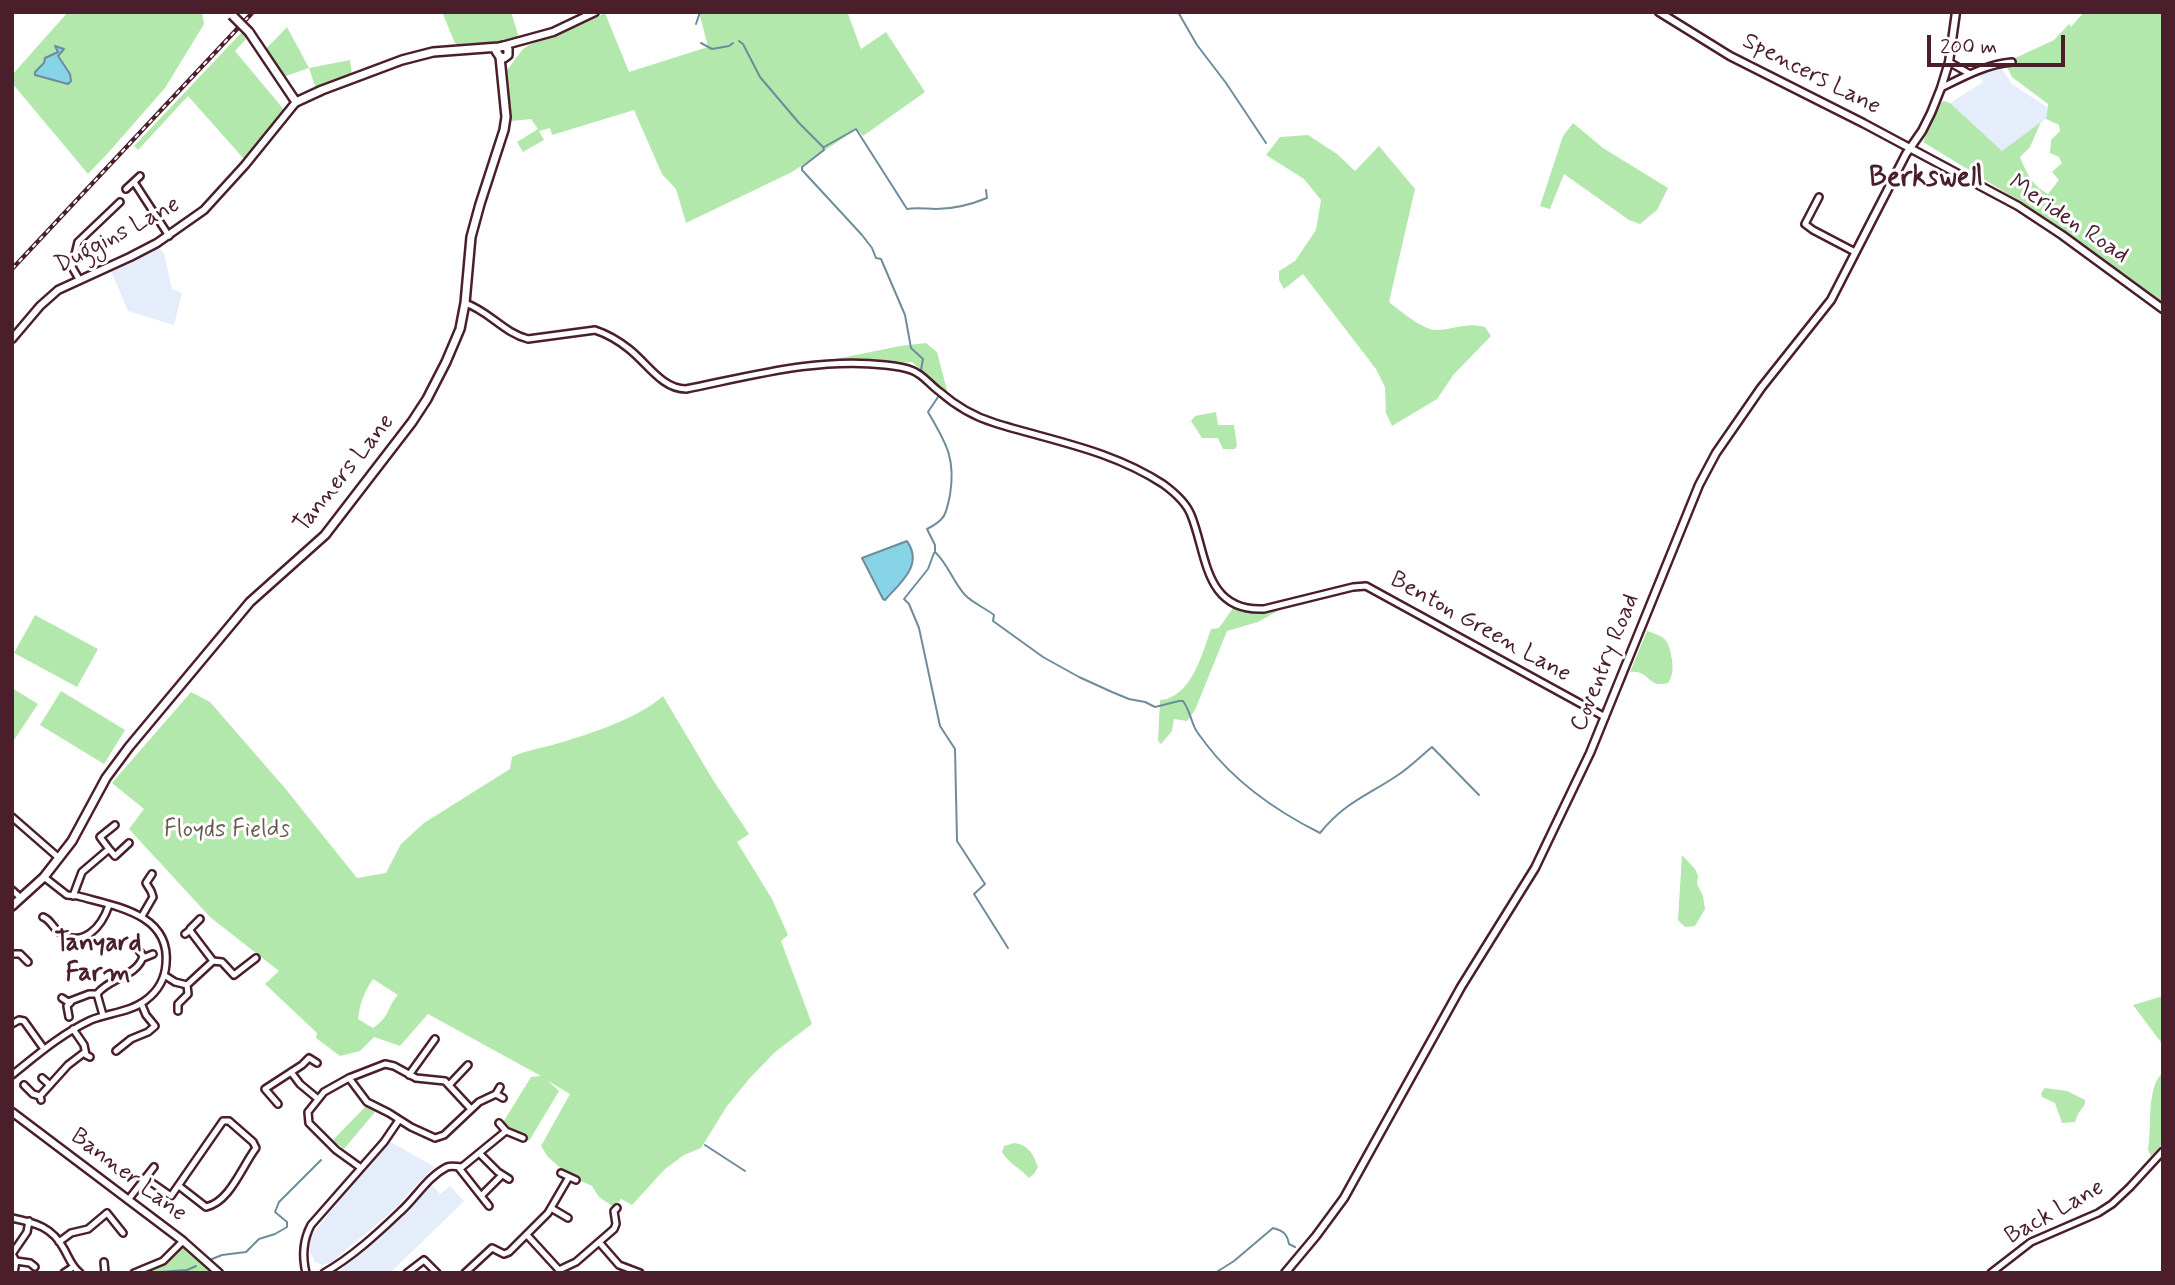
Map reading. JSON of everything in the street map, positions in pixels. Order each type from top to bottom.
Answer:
[{"type":"main road","points":[[231,14],[248,32],[296,102],[402,60],[433,52],[500,47],[508,49],[504,58],[497,54],[500,47]]},
{"type":"main road","name":"Tanners Lane","points":[[12,906],[44,877],[59,858],[81,827],[106,778],[129,747],[250,602],[326,535],[427,399],[460,329],[471,237],[505,130],[500,57]]},
{"type":"street","points":[[500,47],[553,32],[595,12]]},
{"type":"street","name":"Spencers Lane","points":[[1659,12],[1730,56],[1911,148]]},
{"type":"street","name":"Coventry Road","points":[[1285,1273],[1344,1199],[1461,987],[1535,868],[1590,754],[1699,485],[1716,453],[1760,388],[1831,300],[1906,153],[1922,131],[1949,62],[1956,12]]},
{"type":"street","points":[[508,54],[524,41]]},
{"type":"street","points":[[1949,62],[1970,74]]},
{"type":"street","points":[[1941,88],[1970,74],[2012,62]]},
{"type":"street","name":"Duggins Lane","points":[[12,339],[49,296],[169,236],[204,210],[296,102]]},
{"type":"street","name":"Meriden Road","points":[[1911,148],[2018,206],[2163,309]]},
{"type":"street","points":[[126,188],[140,176]]},
{"type":"street","points":[[134,182],[169,236]]},
{"type":"street","points":[[1819,197],[1805,224],[1855,252]]},
{"type":"street","points":[[79,279],[72,267],[78,242],[120,206]]},
{"type":"street","name":"Benton Green Lane","points":[[465,303],[475,306],[518,337],[528,340],[595,330],[603,332],[628,348],[664,382],[678,389],[840,363],[870,363],[910,369],[921,375],[953,403],[984,420],[1098,452],[1144,472],[1165,485],[1192,515],[1203,559],[1212,579],[1222,594],[1240,607],[1264,609],[1366,586],[1396,600],[1605,717]]},
{"type":"street","points":[[12,817],[59,858]]},
{"type":"street","points":[[115,825],[100,837],[115,856],[129,844]]},
{"type":"street","points":[[73,896],[79,876],[109,849]]},
{"type":"street","points":[[142,916],[153,897],[151,891],[143,886],[152,874]]},
{"type":"street","points":[[12,1075],[73,1029],[103,1015],[141,1003],[157,989],[164,975],[166,957],[161,936],[142,916],[73,896],[44,877]]},
{"type":"street","points":[[12,890],[21,898]]},
{"type":"street","points":[[50,912],[45,918],[61,933],[74,938],[83,937],[102,923],[109,905]]},
{"type":"street","points":[[200,919],[188,933],[213,961],[222,962],[234,975],[256,958]]},
{"type":"street","points":[[138,949],[143,958]]},
{"type":"street","points":[[12,952],[20,954],[28,962]]},
{"type":"street","points":[[62,998],[71,1002],[89,994],[97,994],[108,983],[133,969],[143,958],[153,954]]},
{"type":"street","points":[[187,985],[213,961]]},
{"type":"street","points":[[164,975],[187,985]]},
{"type":"street","points":[[176,1007],[188,994],[187,985]]},
{"type":"street","points":[[97,994],[103,1015]]},
{"type":"street","points":[[69,1017],[68,1006],[71,1002]]},
{"type":"street","points":[[141,1003],[146,1015],[163,1032]]},
{"type":"street","points":[[12,1024],[19,1020],[24,1021],[44,1049]]},
{"type":"street","points":[[116,1041],[118,1049],[155,1026]]},
{"type":"street","points":[[24,1085],[41,1098],[68,1065],[87,1055],[73,1029]]},
{"type":"street","points":[[409,1075],[435,1039]]},
{"type":"street","points":[[256,1093],[309,1058],[317,1063]]},
{"type":"street","points":[[360,1168],[336,1150],[309,1123],[308,1112],[329,1088],[386,1064],[416,1078],[450,1084],[471,1109]]},
{"type":"street","points":[[450,1084],[468,1065]]},
{"type":"street","points":[[291,1072],[300,1084],[318,1099]]},
{"type":"street","points":[[42,1078],[50,1086]]},
{"type":"street","points":[[349,1078],[367,1102],[427,1136],[438,1138],[479,1102],[496,1094],[500,1087]]},
{"type":"street","points":[[265,1089],[278,1104]]},
{"type":"street","points":[[496,1094],[503,1098]]},
{"type":"street","name":"Banner Lane","points":[[12,1112],[183,1241],[219,1273]]},
{"type":"street","points":[[308,1273],[304,1264],[305,1237],[311,1225],[384,1142],[399,1120]]},
{"type":"street","points":[[145,1178],[169,1196],[174,1194],[179,1186],[223,1122],[229,1121],[253,1142],[256,1148],[243,1171],[216,1205],[206,1207],[179,1186]]},
{"type":"street","points":[[499,1123],[506,1131],[523,1138]]},
{"type":"street","points":[[324,1273],[341,1263],[402,1211],[432,1178],[453,1165],[462,1167],[506,1131]]},
{"type":"street","name":"Back Lane","points":[[1991,1273],[2031,1242],[2098,1213],[2112,1204],[2163,1151]]},
{"type":"street","points":[[479,1153],[509,1180]]},
{"type":"street","points":[[128,1200],[154,1167]]},
{"type":"street","points":[[458,1167],[489,1206]]},
{"type":"street","points":[[561,1173],[576,1180]]},
{"type":"street","points":[[481,1196],[502,1175]]},
{"type":"street","points":[[465,1273],[489,1250],[495,1248],[507,1253],[527,1235],[548,1213],[569,1177]]},
{"type":"street","points":[[59,1242],[71,1233],[88,1229],[114,1207]]},
{"type":"street","points":[[551,1208],[568,1217]]},
{"type":"street","points":[[527,1235],[558,1271],[576,1262],[615,1227],[614,1211],[617,1208]]},
{"type":"street","points":[[107,1213],[123,1233]]},
{"type":"street","points":[[12,1217],[40,1224],[59,1242],[73,1267],[80,1273]]},
{"type":"street","points":[[29,1221],[14,1262],[30,1263],[34,1267]]},
{"type":"street","points":[[134,1273],[163,1261],[183,1241]]},
{"type":"street","points":[[599,1242],[619,1265],[640,1273]]},
{"type":"street","points":[[105,1260],[105,1273]]},
{"type":"street","points":[[408,1273],[424,1260],[437,1273]]},
{"type":"street","points":[[64,1273],[73,1267]]},
{"type":"shaded area","points":[[2000,66],[2012,84],[2047,107],[2046,119],[2002,151],[1950,103],[1983,82],[1978,74]]},
{"type":"shaded area","points":[[156,246],[164,253],[172,289],[182,293],[174,325],[128,311],[110,269]]},
{"type":"shaded area","points":[[389,1141],[435,1167],[398,1206],[333,1261],[323,1265],[315,1262],[308,1239]]},
{"type":"shaded area","points":[[430,1183],[440,1194],[450,1186],[464,1201],[390,1273],[338,1273],[417,1200]]},
{"type":"green space","points":[[68,12],[202,12],[204,24],[165,88],[88,174],[12,83],[12,75]]},
{"type":"green space","points":[[442,12],[511,12],[519,38],[501,43],[460,46],[455,43]]},
{"type":"green space","points":[[699,12],[848,14],[861,49],[886,32],[925,92],[863,136],[857,129],[792,172],[686,223],[676,189],[662,174],[634,110],[552,135],[550,128],[539,131],[544,140],[523,152],[517,142],[538,129],[531,119],[511,121],[507,70],[523,49],[605,13],[629,72],[708,47]]},
{"type":"green space","points":[[2084,12],[2163,12],[2163,305],[2021,202],[1923,142],[1940,103],[1944,101],[1950,103],[2002,151],[2041,122],[2030,147],[2020,157],[2031,178],[2048,194],[2059,180],[2052,172],[2062,163],[2059,157],[2050,153],[2051,140],[2060,131],[2059,125],[2046,119],[2048,104],[2012,77],[2006,65],[2011,60],[2054,40]]},
{"type":"green space","points":[[287,27],[309,68],[283,77],[264,51]]},
{"type":"green space","points":[[242,32],[247,38],[235,51],[285,111],[244,159],[188,96],[138,150],[134,146]]},
{"type":"green space","points":[[350,60],[352,75],[316,89],[309,68]]},
{"type":"green space","points":[[1573,123],[1603,148],[1668,188],[1657,210],[1640,224],[1629,220],[1564,174],[1550,209],[1540,206],[1563,136]]},
{"type":"green space","points":[[1308,135],[1337,154],[1355,171],[1379,146],[1415,189],[1389,302],[1411,319],[1431,329],[1478,326],[1485,327],[1491,336],[1454,374],[1437,399],[1392,426],[1386,413],[1385,387],[1376,369],[1303,274],[1284,289],[1279,280],[1279,271],[1295,261],[1316,230],[1321,200],[1304,179],[1266,155],[1280,137]]},
{"type":"green space","points":[[926,343],[937,352],[948,394],[912,362],[836,359],[900,346]]},
{"type":"green space","points":[[1216,412],[1218,425],[1234,425],[1237,446],[1235,449],[1223,449],[1218,438],[1202,438],[1191,421],[1195,416]]},
{"type":"green space","points":[[1285,607],[1258,622],[1227,631],[1195,710],[1187,721],[1174,719],[1172,731],[1161,744],[1158,741],[1160,700],[1180,692],[1187,683],[1199,662],[1211,629],[1219,628],[1233,608],[1255,613]]},
{"type":"green space","points":[[35,615],[98,649],[77,687],[14,653]]},
{"type":"green space","points":[[1647,631],[1658,635],[1668,644],[1672,675],[1668,683],[1656,683],[1641,673],[1630,672]]},
{"type":"green space","points":[[12,688],[38,704],[14,740],[12,739]]},
{"type":"green space","points":[[61,691],[125,730],[104,764],[40,725]]},
{"type":"green space","name":"Floyds Fields","points":[[191,692],[210,702],[284,787],[357,878],[386,873],[401,844],[424,823],[510,769],[512,757],[609,726],[639,713],[663,696],[749,834],[737,842],[772,899],[788,935],[781,941],[812,1024],[775,1052],[749,1079],[727,1106],[701,1148],[684,1155],[665,1169],[632,1205],[621,1199],[614,1207],[599,1197],[592,1186],[568,1175],[548,1157],[541,1146],[570,1094],[548,1081],[559,1091],[529,1141],[502,1124],[531,1077],[541,1076],[428,1014],[400,1046],[374,1037],[360,1051],[340,1056],[316,1038],[317,1033],[265,984],[279,971],[210,917],[129,829],[144,809],[112,783]],"holes":[[[373,979],[398,995],[383,1020],[373,1028],[358,1019],[363,998]]]},
{"type":"green space","points":[[1682,855],[1695,869],[1697,884],[1703,896],[1705,909],[1695,926],[1685,927],[1678,920]]},
{"type":"green space","points":[[2163,996],[2163,1045],[2133,1005]]},
{"type":"green space","points":[[2163,1073],[2163,1143],[2151,1156],[2148,1150],[2152,1097],[2154,1087]]},
{"type":"green space","points":[[2045,1088],[2067,1091],[2085,1100],[2075,1122],[2062,1123],[2055,1103],[2042,1097],[2041,1093]]},
{"type":"green space","points":[[366,1106],[375,1112],[344,1149],[334,1139]]},
{"type":"green space","points":[[1014,1143],[1027,1148],[1036,1162],[1038,1167],[1029,1178],[1002,1152],[1004,1146]]},
{"type":"green space","points":[[182,1247],[214,1273],[142,1273],[170,1260]]},
{"type":"water","points":[[55,46],[64,49],[58,56],[70,74],[71,81],[68,84],[35,75],[45,58],[58,52]]},
{"type":"water","points":[[907,541],[912,550],[911,566],[903,580],[885,600],[862,558]]},
{"type":"waterway","points":[[696,24],[700,12]]},
{"type":"waterway","points":[[1178,12],[1197,45],[1266,143]]},
{"type":"waterway","points":[[739,41],[760,77],[823,147],[824,150],[802,167],[802,170],[862,235],[876,258],[881,259],[905,315],[911,348],[923,359],[921,370],[942,390]]},
{"type":"waterway","points":[[701,43],[712,49],[733,43]]},
{"type":"waterway","points":[[824,147],[856,129],[907,209],[962,206],[987,198],[986,190]]},
{"type":"waterway","points":[[938,397],[928,412],[948,451],[952,482],[944,516],[927,529],[935,545],[935,552],[961,590],[972,601],[994,615],[993,621],[1043,657],[1112,692],[1155,707],[1183,701],[1198,733],[1230,771],[1273,806],[1320,833],[1347,807],[1402,772],[1432,747],[1479,795]]},
{"type":"waterway","points":[[934,553],[928,569],[904,599],[909,604],[919,628],[940,726],[955,749],[957,841],[985,884],[974,894],[1008,948]]},
{"type":"waterway","points":[[705,1145],[745,1171]]},
{"type":"waterway","points":[[202,1263],[222,1255],[246,1252],[259,1239],[287,1227],[287,1222],[275,1212],[279,1202],[321,1160]]},
{"type":"waterway","points":[[1215,1273],[1234,1261],[1273,1228],[1284,1233],[1289,1244],[1295,1247]]},
{"type":"waterway","points":[[147,1273],[187,1270],[196,1266]]},
{"type":"railway","points":[[12,269],[253,12]]},
{"type":"district","name":"Berkswell","points":[[1926,179]]},
{"type":"district","name":"Tanyard Farm","points":[[98,960]]}]
